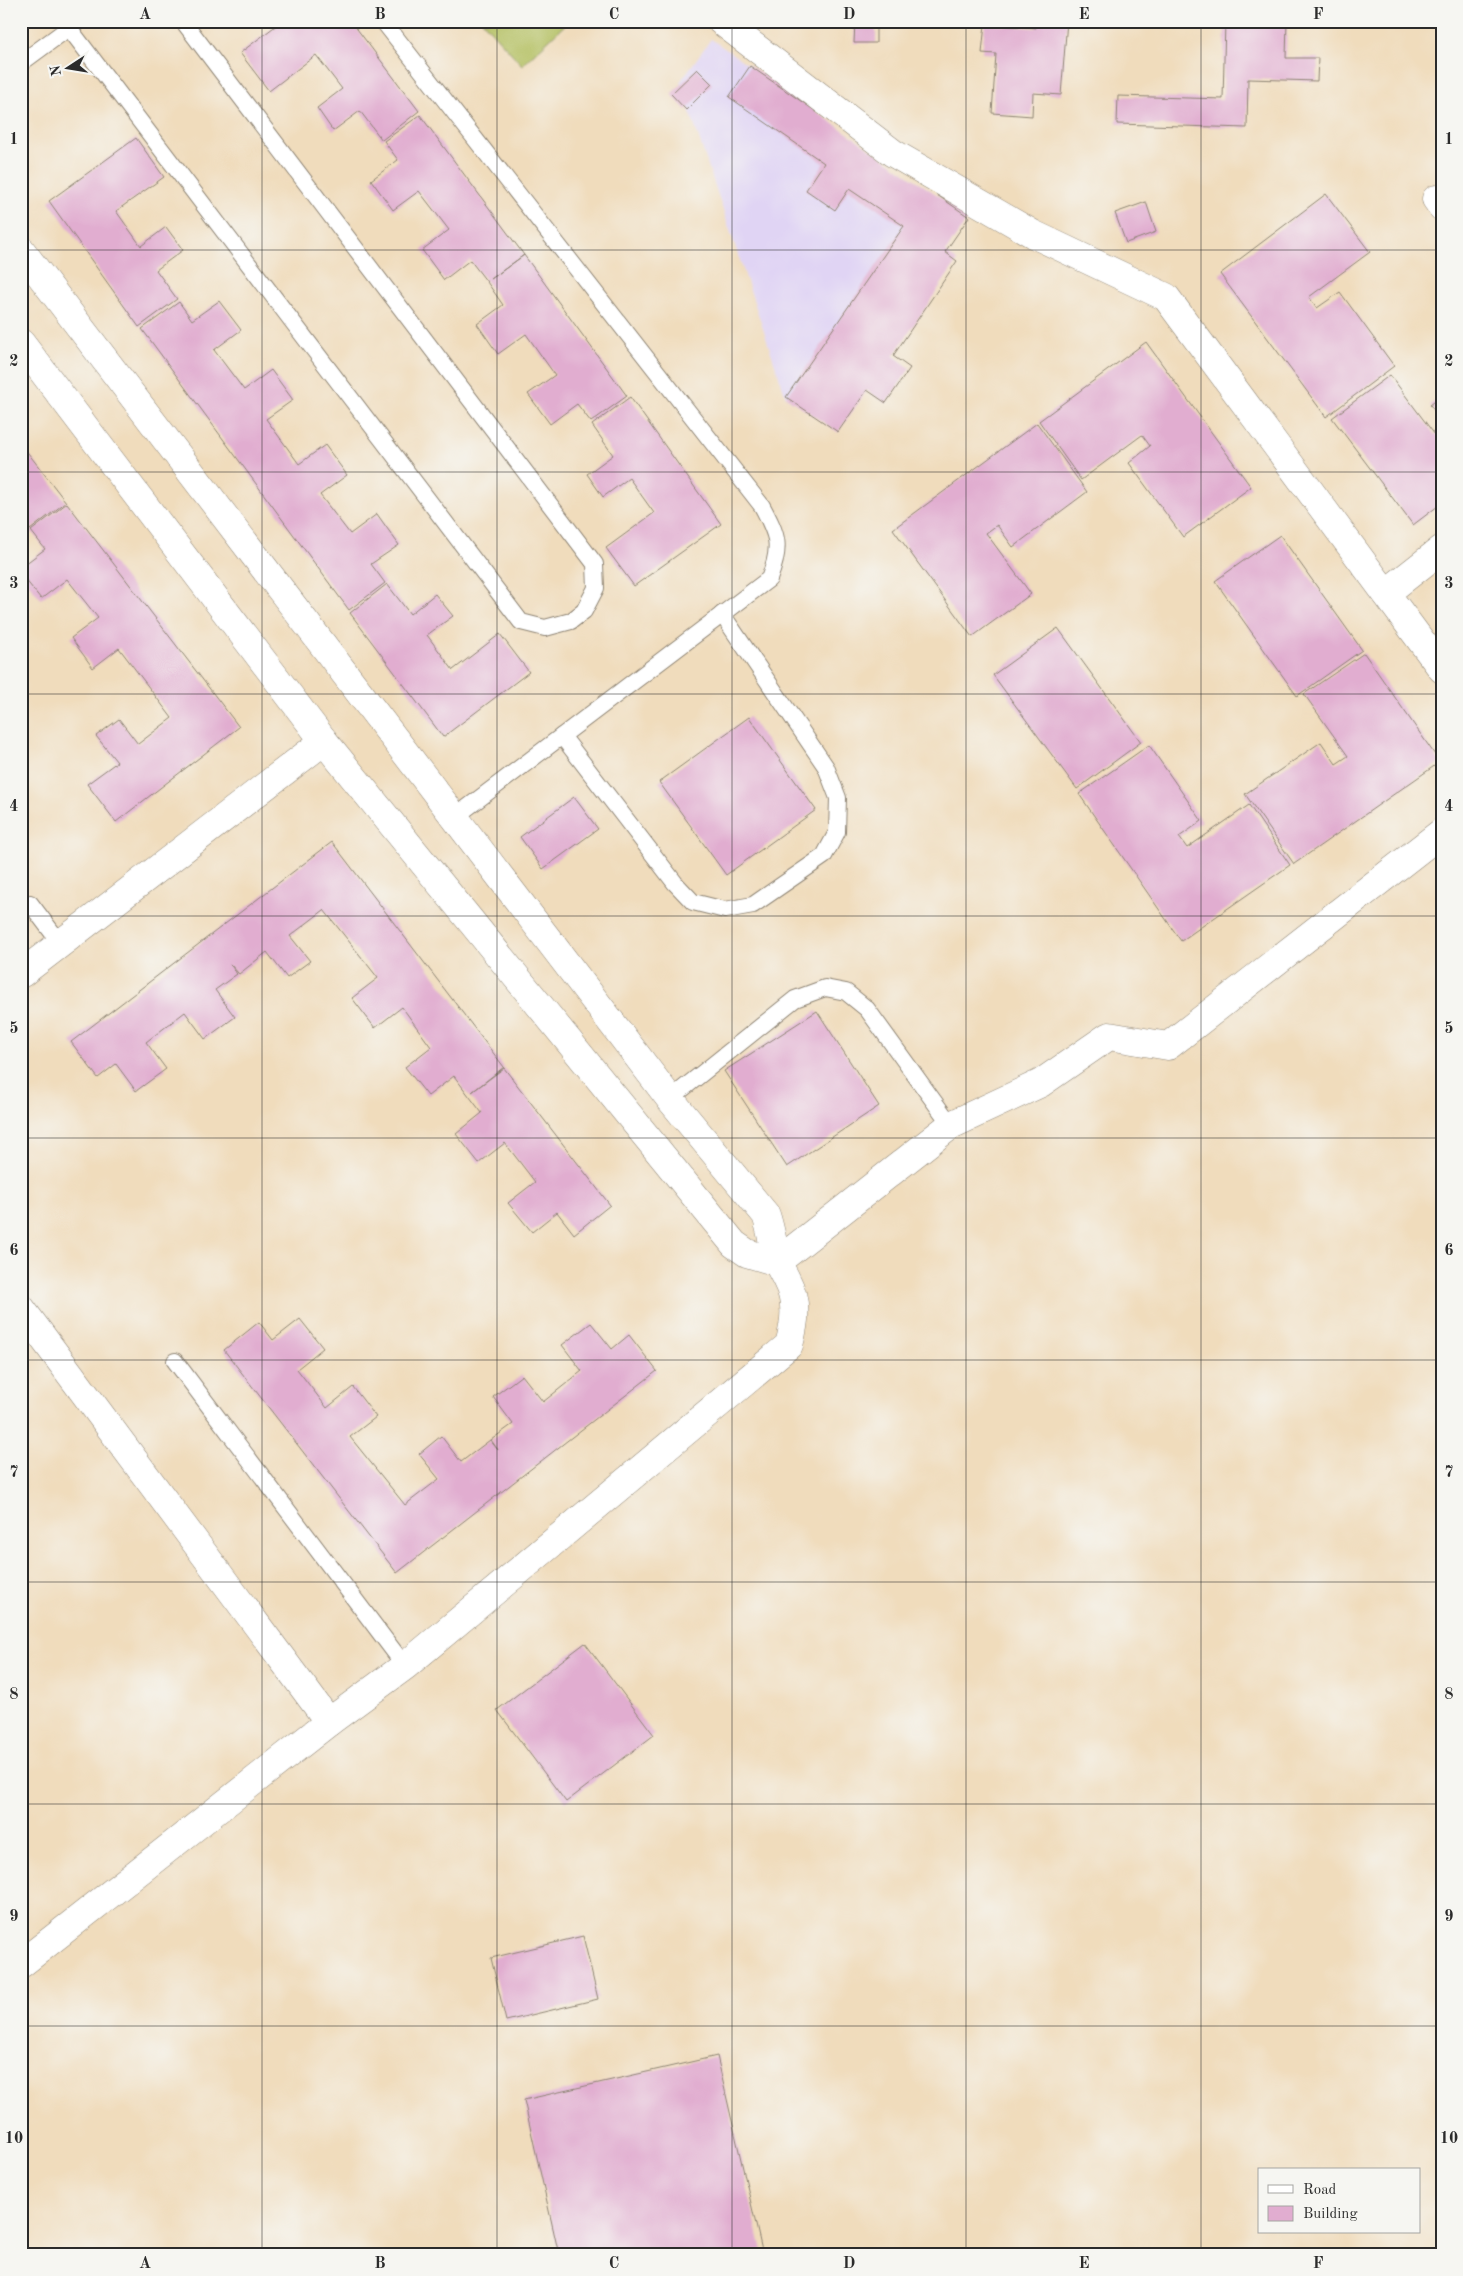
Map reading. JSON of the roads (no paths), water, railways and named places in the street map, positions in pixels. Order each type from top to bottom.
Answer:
[{"type":"street","points":[[721,21],[893,153],[1033,234],[1166,297],[1442,669]]},
{"type":"street","points":[[21,250],[670,1100],[766,1215],[772,1234],[777,1262],[789,1283],[795,1304],[794,1326],[788,1345],[405,1666],[330,1722],[21,1964]]},
{"type":"street","points":[[21,343],[324,741],[734,1244],[747,1253],[777,1262]]},
{"type":"street","points":[[1386,593],[1442,549]]},
{"type":"street","points":[[21,974],[324,741]]},
{"type":"street","points":[[777,1262],[951,1124],[1041,1083],[1109,1036],[1168,1046],[1442,832]]},
{"type":"street","points":[[21,1308],[330,1722]]},
{"type":"lane","points":[[21,63],[74,24],[521,622],[545,628],[571,621],[584,611],[596,588],[594,564],[183,21]]},
{"type":"lane","points":[[383,21],[762,506],[776,531],[777,560],[769,579],[455,817]]},
{"type":"lane","points":[[562,736],[675,883],[693,902],[725,910],[753,905],[824,856],[837,832],[838,798],[826,766],[722,614]]},
{"type":"lane","points":[[30,903],[61,944]]},
{"type":"lane","points":[[670,1100],[795,999],[825,988],[846,992],[867,1009],[951,1124]]},
{"type":"lane","points":[[175,1361],[405,1666]]}]
